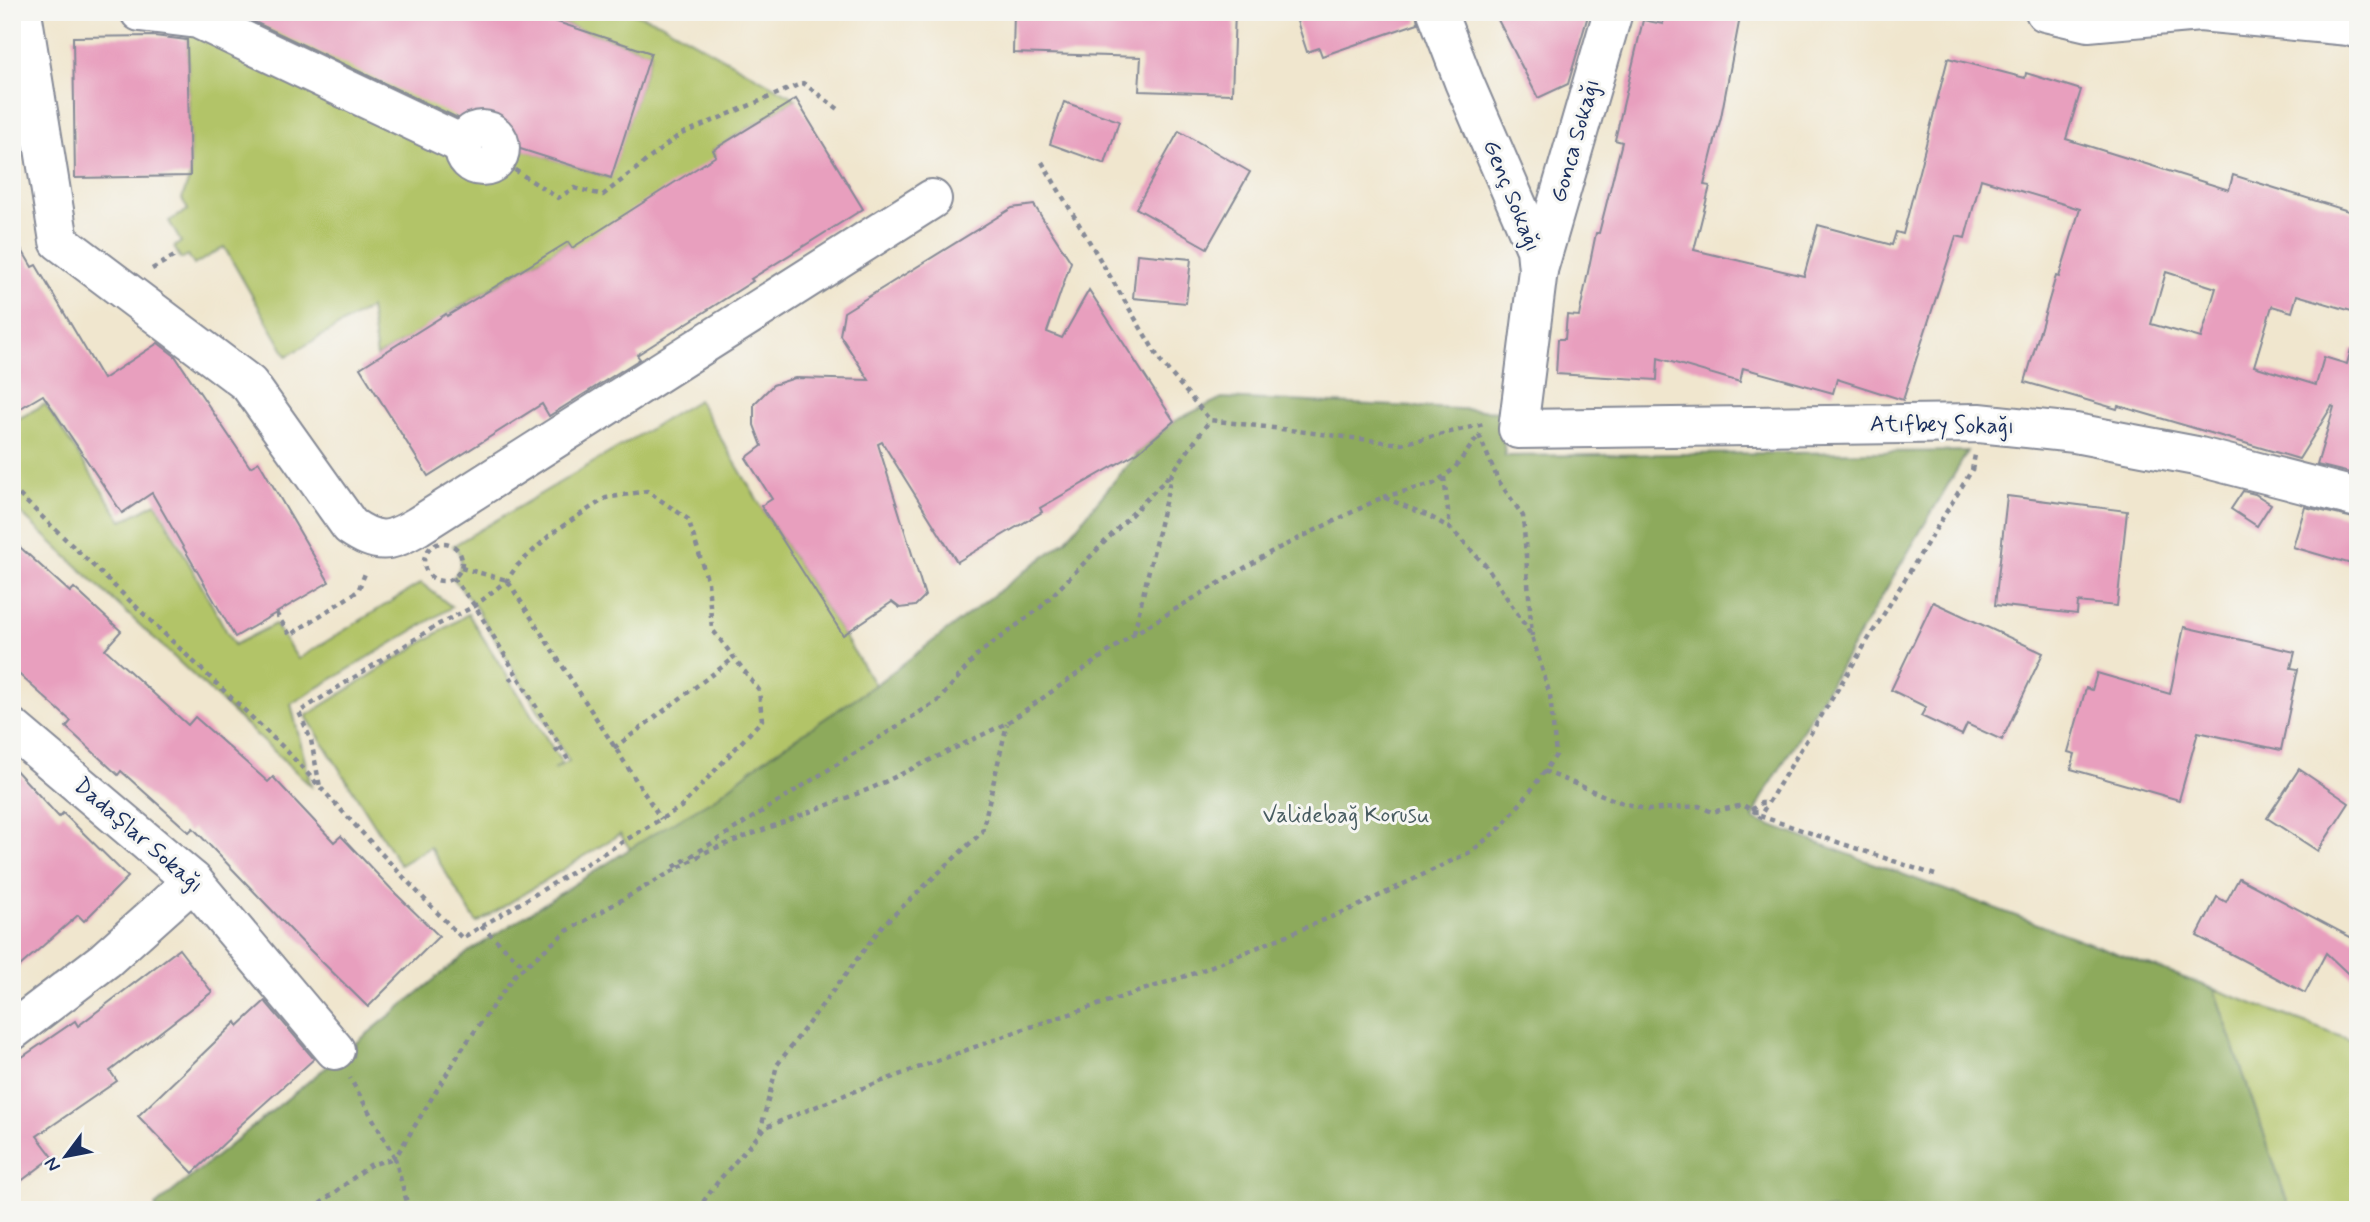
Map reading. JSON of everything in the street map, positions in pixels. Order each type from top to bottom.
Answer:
[{"type":"street","points":[[22,12],[59,241],[250,384],[350,526],[366,537],[378,541],[399,537],[418,526],[932,199]]},
{"type":"street","points":[[141,12],[198,19],[481,152]]},
{"type":"street","name":"Genç Sokağı","points":[[1437,12],[1535,249],[1538,270],[1518,429]]},
{"type":"street","name":"Gonca Sokağı","points":[[1538,270],[1613,12]]},
{"type":"street","points":[[2045,12],[2088,22],[2200,12],[2237,14],[2358,29]]},
{"type":"street","name":"Atıfbey Sokağı","points":[[1518,429],[1979,423],[2074,433],[2196,456],[2358,498]]},
{"type":"street","name":"Dadaşlar Sokağı","points":[[12,728],[193,881],[335,1050]]},
{"type":"street","points":[[12,1031],[105,960],[193,881]]},
{"type":"path","points":[[481,152],[558,198],[574,188],[603,194],[679,135],[803,83],[841,111]]},
{"type":"path","points":[[312,1210],[370,1165],[395,1158],[462,1049],[515,975],[567,931],[708,851],[872,788],[1007,723],[1134,634],[1271,552],[1383,497],[1433,485],[1454,469],[1489,423],[1401,444],[1210,420],[1161,362],[1042,162]]},
{"type":"path","points":[[639,890],[939,700],[977,655],[1040,608],[1172,473],[1210,420]]},
{"type":"path","points":[[1935,875],[1760,816],[1972,470],[1979,423]]},
{"type":"path","points":[[697,1210],[720,1179],[766,1127],[1021,1030],[1195,973],[1358,906],[1472,851],[1500,828],[1556,755],[1550,695],[1532,636],[1523,516],[1498,480],[1479,435]]},
{"type":"path","points":[[1134,634],[1172,473]]},
{"type":"path","points":[[1444,476],[1450,528]]},
{"type":"path","points":[[12,488],[286,750],[320,787],[462,938],[681,807],[762,720],[759,690],[712,629],[708,582],[688,519],[647,491],[606,499],[552,533],[517,566],[507,580],[475,606],[439,624],[299,712],[311,740],[320,787]]},
{"type":"path","points":[[1383,497],[1450,528],[1486,566],[1532,636]]},
{"type":"path","points":[[276,613],[290,635],[358,591],[378,541]]},
{"type":"path","points":[[441,543],[453,546],[461,556],[461,568],[453,578],[441,581],[426,571],[424,559],[430,548],[441,543]]},
{"type":"path","points":[[461,568],[507,580],[661,819]]},
{"type":"path","points":[[453,578],[475,606],[569,761]]},
{"type":"path","points":[[614,748],[734,658]]},
{"type":"path","points":[[509,680],[517,675]]},
{"type":"path","points":[[760,1134],[777,1065],[882,926],[982,832],[1007,723]]},
{"type":"path","points":[[555,752],[561,748]]},
{"type":"path","points":[[1544,771],[1617,801],[1647,810],[1699,806],[1712,812],[1743,805],[1762,812]]},
{"type":"path","points":[[1751,810],[1761,803],[1767,803]]},
{"type":"path","points":[[481,926],[525,967]]},
{"type":"path","points":[[335,1050],[395,1158],[409,1210]]},
{"type":"green space","points":[[199,12],[630,12],[659,22],[796,99],[713,150],[721,165],[578,258],[568,242],[377,357],[370,308],[287,356],[224,247],[194,265],[188,255],[181,259],[174,247],[181,242],[169,221],[188,210],[182,199],[190,176],[187,35]],"holes":[[[548,19],[651,53],[610,178],[508,144]]]},
{"type":"green space","name":"Validebağ Korusu","points":[[1222,398],[1501,411],[1505,456],[1968,451],[1760,802],[1753,819],[2214,989],[2290,1210],[157,1210],[155,1206],[467,953],[653,834],[714,799],[762,761],[875,685],[1065,541],[1138,452],[1174,421]]},
{"type":"green space","points":[[698,400],[761,506],[875,685],[762,761],[714,799],[630,849],[620,834],[477,923],[430,847],[400,865],[306,716],[468,614],[562,763],[553,770],[569,761],[475,606],[453,578],[461,558],[453,546]]},
{"type":"green space","points":[[45,404],[122,521],[156,503],[234,645],[275,624],[298,659],[421,583],[452,607],[291,704],[311,786],[12,505],[12,422]]},
{"type":"green space","points":[[2214,989],[2358,1043],[2358,1210],[2290,1210]]},
{"type":"building","points":[[241,12],[527,12],[651,53],[611,178],[508,145],[509,142],[482,133],[473,125],[240,15]]},
{"type":"building","points":[[1014,12],[1235,12],[1232,94],[1139,91],[1141,57],[1013,53]]},
{"type":"building","points":[[1294,12],[1416,12],[1418,23],[1322,56],[1319,48],[1307,52]]},
{"type":"building","points":[[1494,12],[1589,12],[1568,84],[1538,98]]},
{"type":"building","points":[[1664,12],[1741,12],[1721,117],[1704,185],[1710,186],[1694,250],[1804,276],[1818,225],[1892,245],[1896,232],[1903,234],[1948,58],[2025,78],[2026,73],[2081,90],[2066,139],[2229,190],[2233,175],[2358,214],[2358,313],[2297,295],[2292,312],[2272,306],[2254,366],[2316,385],[2324,357],[2347,364],[2351,349],[2358,350],[2358,475],[2317,465],[2334,407],[2332,406],[2299,459],[2126,408],[2118,406],[2117,409],[2025,382],[2056,276],[2059,277],[2080,209],[1981,179],[1965,238],[1956,236],[1903,400],[1837,379],[1833,393],[1743,368],[1740,382],[1658,358],[1657,380],[1556,374],[1558,339],[1565,339],[1567,315],[1579,316],[1596,233],[1599,233],[1622,142],[1615,140],[1643,20],[1663,24]],"holes":[[[2166,272],[2216,288],[2201,338],[2151,324]]]},
{"type":"building","points":[[154,36],[187,40],[190,176],[75,178],[73,37]]},
{"type":"building","points":[[796,99],[863,209],[751,279],[753,281],[637,355],[640,359],[549,416],[542,404],[428,476],[360,368],[568,242],[572,248],[716,156],[713,150]]},
{"type":"building","points":[[1064,102],[1119,121],[1105,164],[1050,144]]},
{"type":"building","points":[[1179,131],[1250,172],[1207,248],[1136,208]]},
{"type":"building","points":[[1034,205],[1071,262],[1047,332],[1062,338],[1089,290],[1174,421],[1138,452],[1040,508],[1042,512],[957,562],[882,442],[878,444],[925,596],[915,606],[900,608],[892,602],[843,635],[761,506],[772,499],[746,458],[762,446],[754,425],[754,404],[773,385],[795,378],[869,380],[840,335],[844,312],[1012,208]]},
{"type":"building","points":[[12,233],[32,267],[36,265],[103,379],[158,343],[175,356],[250,467],[259,462],[329,582],[235,637],[152,493],[122,513],[43,395],[12,413]]},
{"type":"building","points":[[1137,254],[1191,259],[1186,303],[1133,298]]},
{"type":"building","points":[[2243,491],[2255,494],[2271,504],[2257,526],[2231,509]]},
{"type":"building","points":[[2007,496],[2127,511],[2117,606],[2078,602],[2077,614],[1995,605]]},
{"type":"building","points":[[2305,507],[2358,519],[2358,566],[2293,547]]},
{"type":"building","points":[[12,540],[70,592],[74,588],[121,631],[105,649],[188,725],[195,717],[268,782],[273,777],[334,842],[341,836],[439,936],[368,1007],[193,828],[189,832],[121,771],[118,775],[66,727],[71,721],[12,668]]},
{"type":"building","points":[[1933,602],[2043,653],[2002,740],[1967,724],[1962,735],[1921,716],[1926,707],[1891,690]]},
{"type":"building","points":[[2184,627],[2295,652],[2291,668],[2298,669],[2281,750],[2198,732],[2179,800],[2071,769],[2075,754],[2068,752],[2086,688],[2092,690],[2097,673],[2170,694]]},
{"type":"building","points":[[12,766],[59,817],[63,813],[128,877],[84,921],[78,915],[12,973]]},
{"type":"building","points":[[2299,769],[2349,803],[2318,851],[2267,818]]},
{"type":"building","points":[[2239,878],[2358,941],[2358,983],[2326,953],[2305,993],[2197,936],[2217,897],[2226,902]]},
{"type":"building","points":[[179,949],[212,992],[110,1071],[117,1081],[37,1136],[53,1157],[12,1188],[12,1064],[75,1021],[78,1026]]},
{"type":"building","points":[[265,1001],[314,1059],[236,1129],[237,1131],[193,1173],[138,1116],[236,1022],[238,1026]]}]
